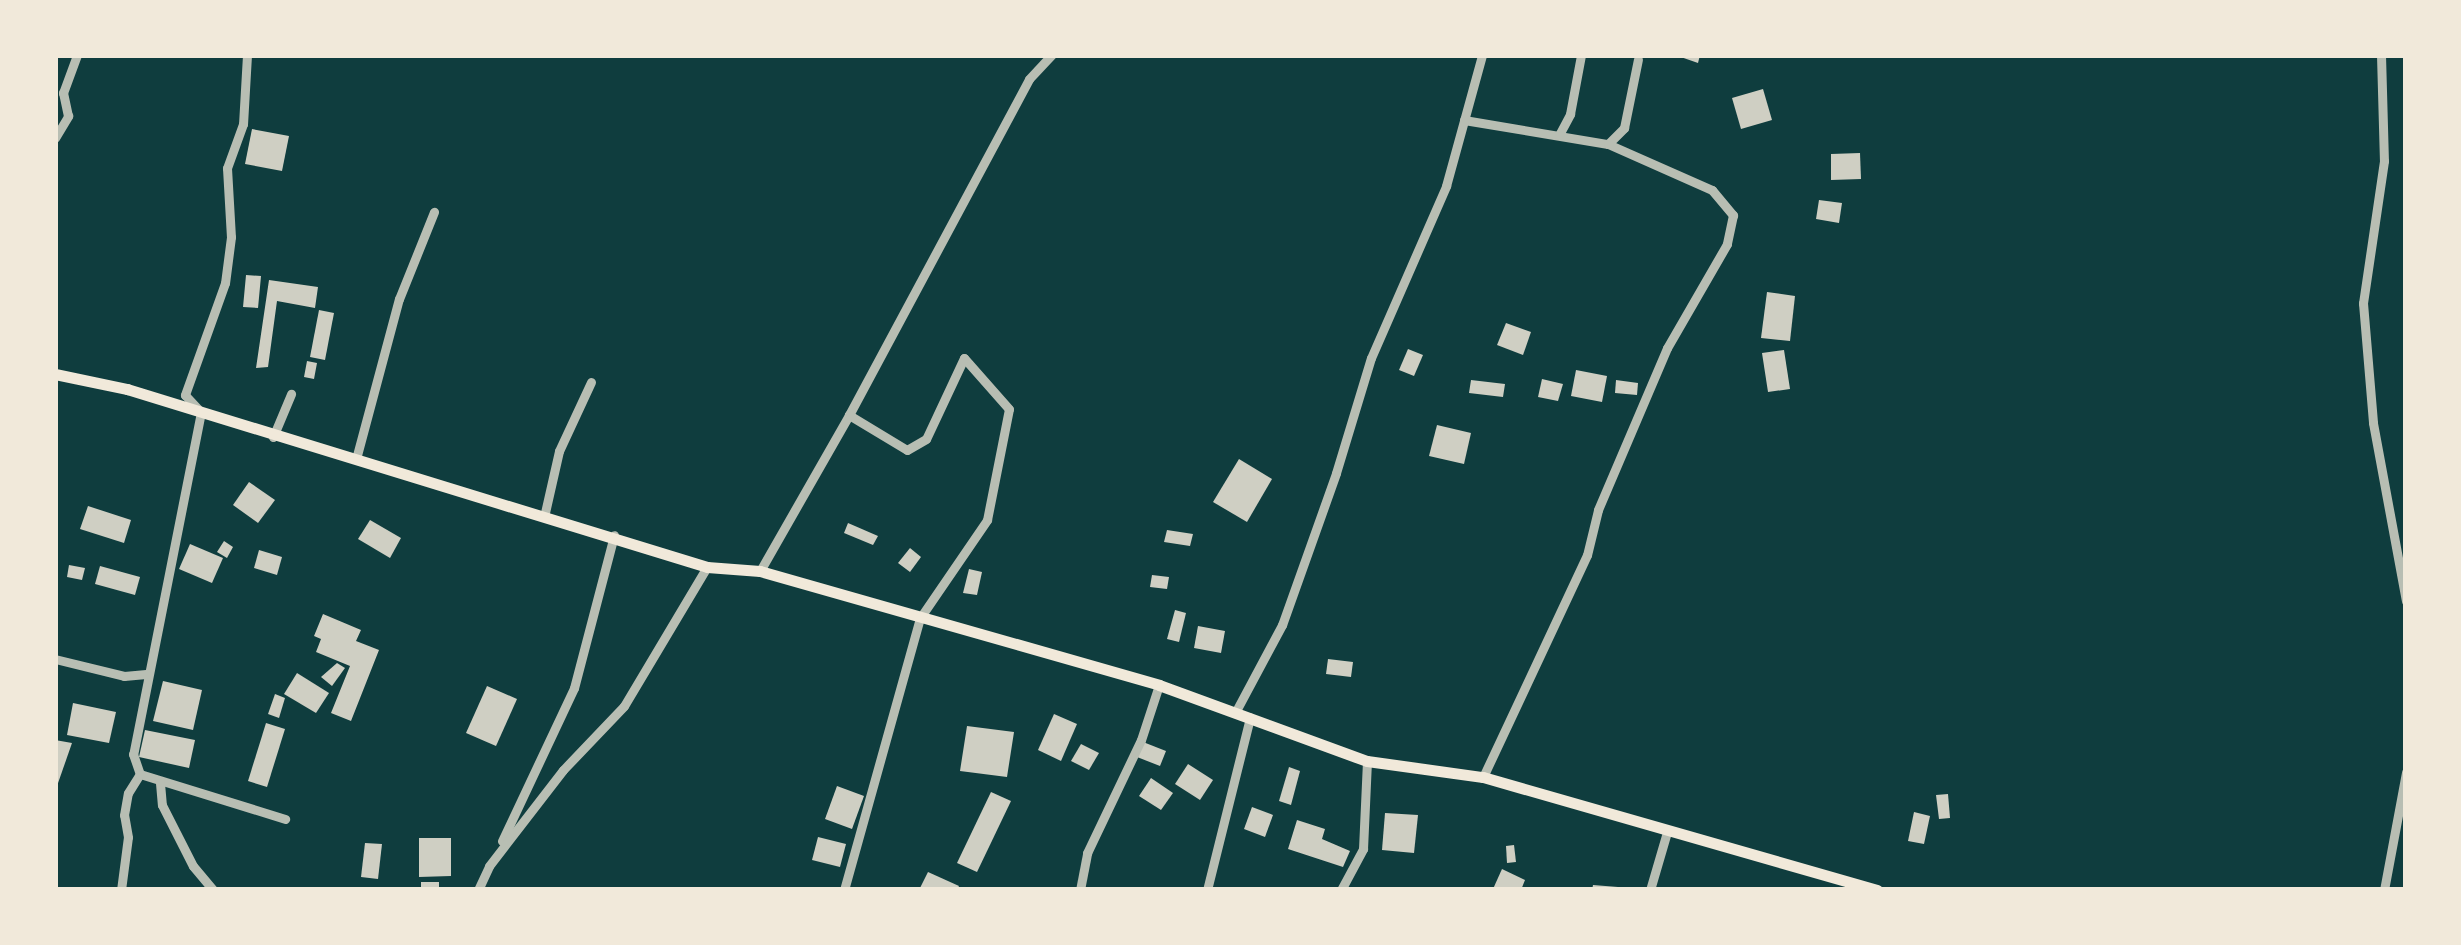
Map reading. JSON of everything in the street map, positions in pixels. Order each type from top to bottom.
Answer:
[{"type":"main road","points":[[55,374],[201,412],[707,567],[760,572],[1159,685],[1367,761],[1483,777],[1876,890]]},
{"type":"street","points":[[55,138],[68,116],[64,93],[77,55]]},
{"type":"street","points":[[247,55],[244,124],[226,168],[231,237],[225,283],[186,395],[201,412],[132,754],[140,774],[160,783],[285,819]]},
{"type":"street","points":[[760,572],[850,415],[1028,79],[1051,55]]},
{"type":"street","points":[[1236,711],[1282,625],[1336,473],[1370,358],[1446,186],[1482,55]]},
{"type":"street","points":[[1559,135],[1570,114],[1581,55]]},
{"type":"street","points":[[2381,55],[2386,132],[2362,303],[2372,423],[2406,601]]},
{"type":"street","points":[[1608,144],[1624,128],[1638,60]]},
{"type":"street","points":[[1464,120],[1608,144],[1712,190],[1733,215],[1727,244],[1660,362],[1598,510],[1587,556],[1483,777]]},
{"type":"street","points":[[356,459],[399,299],[434,212]]},
{"type":"street","points":[[844,890],[920,618],[987,520],[1009,408],[964,358],[926,439],[908,450],[850,415]]},
{"type":"street","points":[[544,517],[559,452],[592,382]]},
{"type":"street","points":[[274,437],[291,394]]},
{"type":"street","points":[[478,890],[574,688],[614,536]]},
{"type":"street","points":[[489,866],[563,770],[624,706],[707,567]]},
{"type":"street","points":[[55,659],[124,676],[146,674]]},
{"type":"street","points":[[1080,890],[1087,853],[1141,740],[1159,685]]},
{"type":"street","points":[[1207,890],[1250,717]]},
{"type":"street","points":[[1341,890],[1363,849],[1367,761]]},
{"type":"street","points":[[2384,890],[2406,772]]},
{"type":"street","points":[[121,890],[128,837],[124,815],[128,792],[140,774]]},
{"type":"street","points":[[160,783],[162,804],[194,866],[213,890]]},
{"type":"street","points":[[1650,890],[1667,832]]},
{"type":"building","points":[[1675,55],[1700,55],[1698,63]]},
{"type":"building","points":[[1763,89],[1772,120],[1741,129],[1732,98]]},
{"type":"building","points":[[252,129],[289,136],[282,171],[245,164]]},
{"type":"building","points":[[1860,153],[1861,179],[1831,180],[1831,154]]},
{"type":"building","points":[[1819,200],[1842,203],[1839,223],[1816,219]]},
{"type":"building","points":[[246,275],[261,276],[258,308],[243,307]]},
{"type":"building","points":[[269,280],[318,287],[315,308],[277,301],[268,367],[256,368]]},
{"type":"building","points":[[1767,292],[1795,296],[1790,341],[1761,338]]},
{"type":"building","points":[[319,310],[334,313],[325,360],[310,357]]},
{"type":"building","points":[[1506,323],[1531,332],[1523,355],[1497,345]]},
{"type":"building","points":[[1408,349],[1423,355],[1414,376],[1399,370]]},
{"type":"building","points":[[1784,350],[1790,389],[1768,392],[1762,353]]},
{"type":"building","points":[[307,361],[317,363],[314,379],[304,377]]},
{"type":"building","points":[[1576,370],[1607,376],[1602,402],[1571,396]]},
{"type":"building","points":[[1542,379],[1563,384],[1558,401],[1538,397]]},
{"type":"building","points":[[1471,380],[1505,384],[1503,397],[1469,393]]},
{"type":"building","points":[[1616,380],[1638,383],[1637,395],[1615,393]]},
{"type":"building","points":[[1437,425],[1471,433],[1464,464],[1429,456]]},
{"type":"building","points":[[1239,459],[1272,479],[1247,522],[1213,502]]},
{"type":"building","points":[[249,482],[275,500],[258,523],[233,505]]},
{"type":"building","points":[[88,506],[131,520],[124,543],[80,529]]},
{"type":"building","points":[[370,520],[401,538],[390,558],[358,539]]},
{"type":"building","points":[[848,523],[878,536],[873,545],[844,533]]},
{"type":"building","points":[[1167,530],[1193,534],[1190,546],[1164,542]]},
{"type":"building","points":[[224,541],[233,547],[227,558],[217,552]]},
{"type":"building","points":[[190,544],[223,558],[212,583],[179,569]]},
{"type":"building","points":[[910,548],[921,557],[910,572],[898,563]]},
{"type":"building","points":[[259,550],[282,557],[277,575],[254,568]]},
{"type":"building","points":[[69,565],[85,568],[82,580],[67,577]]},
{"type":"building","points":[[100,566],[140,577],[135,595],[95,584]]},
{"type":"building","points":[[969,569],[982,572],[977,595],[963,593]]},
{"type":"building","points":[[1152,575],[1169,577],[1167,589],[1150,587]]},
{"type":"building","points":[[1175,610],[1186,613],[1179,642],[1167,639]]},
{"type":"building","points":[[323,614],[361,630],[356,641],[379,650],[351,721],[331,713],[350,666],[316,652],[321,639],[314,636]]},
{"type":"building","points":[[1198,626],[1225,631],[1221,653],[1194,648]]},
{"type":"building","points":[[1328,659],[1353,662],[1351,677],[1326,674]]},
{"type":"building","points":[[337,663],[345,668],[332,686],[321,677]]},
{"type":"building","points":[[297,673],[329,693],[316,713],[284,694]]},
{"type":"building","points":[[163,681],[202,690],[193,730],[153,721]]},
{"type":"building","points":[[487,686],[517,699],[496,746],[466,733]]},
{"type":"building","points":[[275,694],[285,698],[279,718],[268,714]]},
{"type":"building","points":[[73,703],[116,712],[109,743],[67,735]]},
{"type":"building","points":[[1054,714],[1077,724],[1061,761],[1038,750]]},
{"type":"building","points":[[266,723],[285,729],[267,787],[248,781]]},
{"type":"building","points":[[967,726],[1014,732],[1007,777],[960,771]]},
{"type":"building","points":[[145,730],[195,740],[189,768],[139,757]]},
{"type":"building","points":[[55,740],[72,743],[57,786],[55,786]]},
{"type":"building","points":[[1143,742],[1166,751],[1160,766],[1137,757]]},
{"type":"building","points":[[1081,744],[1099,753],[1089,770],[1071,761]]},
{"type":"building","points":[[1188,764],[1213,780],[1200,800],[1175,784]]},
{"type":"building","points":[[1289,767],[1300,771],[1291,805],[1279,801]]},
{"type":"building","points":[[1151,778],[1173,793],[1161,810],[1139,796]]},
{"type":"building","points":[[837,786],[864,796],[852,829],[825,819]]},
{"type":"building","points":[[991,792],[1011,801],[977,872],[957,863]]},
{"type":"building","points":[[1948,794],[1950,818],[1939,819],[1936,795]]},
{"type":"building","points":[[1252,807],[1273,815],[1265,837],[1244,829]]},
{"type":"building","points":[[1914,812],[1930,816],[1924,844],[1908,841]]},
{"type":"building","points":[[1385,813],[1418,815],[1414,853],[1382,850]]},
{"type":"building","points":[[1297,820],[1325,829],[1322,839],[1350,851],[1343,867],[1288,849]]},
{"type":"building","points":[[818,837],[846,844],[840,867],[812,860]]},
{"type":"building","points":[[419,838],[451,838],[451,876],[419,877]]},
{"type":"building","points":[[365,843],[382,844],[378,879],[361,877]]},
{"type":"building","points":[[1514,845],[1516,862],[1507,863],[1506,846]]},
{"type":"building","points":[[1502,869],[1525,880],[1521,890],[1493,889]]},
{"type":"building","points":[[928,872],[959,886],[957,890],[919,890]]},
{"type":"building","points":[[421,882],[439,882],[439,890],[421,890]]},
{"type":"building","points":[[1593,885],[1618,887],[1618,890],[1592,890]]}]
